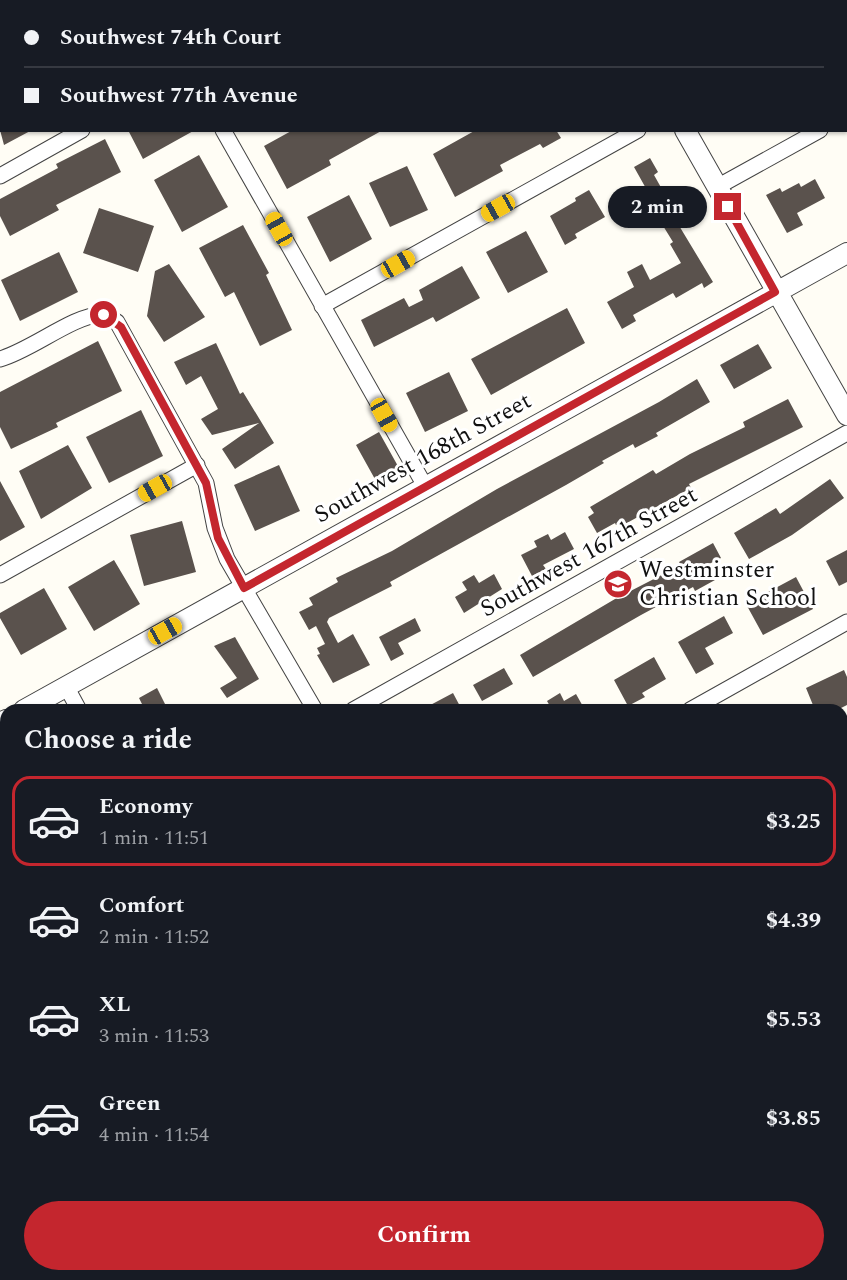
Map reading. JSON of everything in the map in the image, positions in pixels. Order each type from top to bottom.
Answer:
[{"type":"street","points":[[0,176],[78,132]]},
{"type":"street","points":[[226,132],[425,486]]},
{"type":"street","points":[[322,306],[634,132]]},
{"type":"street","points":[[686,132],[775,292],[847,415]]},
{"type":"street","points":[[717,187],[816,132]]},
{"type":"street","name":"Southwest 168th Street","points":[[34,704],[847,252]]},
{"type":"street","points":[[0,359],[20,352],[90,316],[111,317],[121,327],[197,465],[209,492],[218,538],[244,588],[312,704]]},
{"type":"street","name":"Southwest 167th Street","points":[[364,704],[847,433]]},
{"type":"street","points":[[0,575],[197,465]]},
{"type":"street","points":[[701,704],[847,622]]},
{"type":"street","points":[[66,686],[76,704]]},
{"type":"building","points":[[1,132],[28,132],[4,145]]},
{"type":"building","points":[[129,132],[191,132],[143,159]]},
{"type":"building","points":[[289,132],[379,132],[329,160],[331,165],[287,189],[264,146]]},
{"type":"building","points":[[472,132],[557,132],[561,138],[543,148],[540,144],[500,165],[503,171],[455,197],[433,154]]},
{"type":"building","points":[[105,139],[121,172],[56,205],[59,210],[10,236],[0,216],[0,199],[58,168],[56,164]]},
{"type":"building","points":[[199,155],[228,207],[182,232],[154,180]]},
{"type":"building","points":[[650,158],[658,172],[654,175],[672,207],[669,209],[713,282],[704,288],[702,283],[676,298],[673,293],[633,315],[636,321],[622,329],[607,302],[634,287],[627,272],[642,264],[650,280],[681,263],[670,244],[673,242],[657,216],[648,221],[635,199],[648,192],[634,167]]},
{"type":"building","points":[[407,166],[428,210],[390,227],[369,183]]},
{"type":"building","points":[[815,179],[825,198],[797,213],[803,225],[787,233],[766,195],[780,188],[782,192],[799,183],[801,187]]},
{"type":"building","points":[[589,190],[605,217],[575,234],[577,238],[565,245],[550,216],[576,201],[575,198]]},
{"type":"building","points":[[349,195],[372,239],[330,262],[307,217]]},
{"type":"building","points":[[99,208],[154,226],[138,272],[83,253]]},
{"type":"building","points":[[243,225],[269,273],[266,275],[292,330],[260,346],[234,292],[225,297],[199,248]]},
{"type":"building","points":[[526,231],[548,272],[508,293],[486,252]]},
{"type":"building","points":[[59,252],[78,292],[20,321],[1,280]]},
{"type":"building","points":[[169,264],[205,317],[164,342],[147,316],[155,271]]},
{"type":"building","points":[[462,266],[480,298],[436,322],[433,317],[374,347],[361,320],[404,298],[409,307],[423,300],[419,290]]},
{"type":"building","points":[[567,308],[585,343],[491,395],[471,359]]},
{"type":"building","points":[[98,341],[122,391],[56,423],[58,427],[11,449],[0,427],[0,392]]},
{"type":"building","points":[[216,343],[240,394],[243,392],[274,443],[235,469],[222,449],[259,423],[212,435],[201,419],[218,409],[201,376],[186,385],[174,362]]},
{"type":"building","points":[[758,344],[772,368],[734,389],[720,365]]},
{"type":"building","points":[[449,372],[468,411],[425,432],[406,393]]},
{"type":"building","points":[[697,379],[710,402],[656,433],[658,436],[635,448],[633,444],[602,461],[604,463],[566,485],[390,582],[392,586],[329,618],[327,622],[338,643],[353,634],[370,665],[333,683],[317,655],[320,654],[317,648],[325,644],[316,626],[309,630],[299,612],[313,605],[309,598],[338,582],[336,578],[392,551],[497,489],[659,402]]},
{"type":"building","points":[[788,399],[803,427],[689,484],[691,488],[625,524],[624,521],[616,525],[615,523],[597,533],[588,517],[594,513],[590,507],[653,470],[656,474],[690,454],[745,427],[743,422]]},
{"type":"building","points":[[141,410],[163,456],[109,483],[86,437]]},
{"type":"building","points":[[379,432],[399,468],[376,481],[356,445]]},
{"type":"building","points":[[68,445],[92,488],[41,519],[19,471]]},
{"type":"building","points":[[279,465],[300,511],[255,531],[234,485]]},
{"type":"building","points":[[830,479],[844,498],[792,535],[749,559],[734,533],[776,508],[780,514]]},
{"type":"building","points":[[0,481],[25,527],[0,541]]},
{"type":"building","points":[[182,521],[196,572],[144,586],[130,535]]},
{"type":"building","points":[[565,532],[574,549],[543,565],[546,569],[532,576],[521,555],[537,547],[534,541],[548,534],[551,540]]},
{"type":"building","points":[[713,543],[721,558],[707,565],[715,580],[695,591],[693,587],[533,677],[520,655],[615,599],[681,565],[679,562]]},
{"type":"building","points":[[847,550],[847,582],[839,586],[826,561]]},
{"type":"building","points":[[114,560],[140,604],[94,631],[68,587]]},
{"type":"building","points":[[494,574],[502,589],[464,613],[455,597],[467,590],[462,582],[474,575],[479,583]]},
{"type":"building","points":[[796,577],[813,609],[763,635],[746,604]]},
{"type":"building","points":[[44,588],[67,629],[21,655],[0,618],[0,613]]},
{"type":"building","points":[[724,616],[733,633],[705,648],[714,664],[696,674],[678,642]]},
{"type":"building","points":[[415,618],[421,631],[398,643],[404,654],[391,661],[379,637]]},
{"type":"building","points":[[235,637],[259,679],[227,698],[220,688],[237,678],[214,646]]},
{"type":"building","points":[[654,657],[666,679],[642,693],[645,697],[632,704],[627,704],[614,680]]},
{"type":"building","points":[[504,668],[513,684],[482,701],[473,685]]},
{"type":"building","points":[[844,670],[847,677],[847,704],[813,704],[806,688]]},
{"type":"building","points":[[157,688],[165,704],[142,704],[139,698]]},
{"type":"building","points":[[453,693],[459,704],[432,704]]},
{"type":"building","points":[[560,693],[564,701],[576,694],[582,704],[549,704],[547,701]]},
{"type":"place","name":"Westminster Christian School","points":[[618,584]]},
{"type":"route","points":[[104,315],[111,317],[121,327],[197,465],[209,492],[215,528],[222,549],[244,588],[775,292],[728,207]]}]
